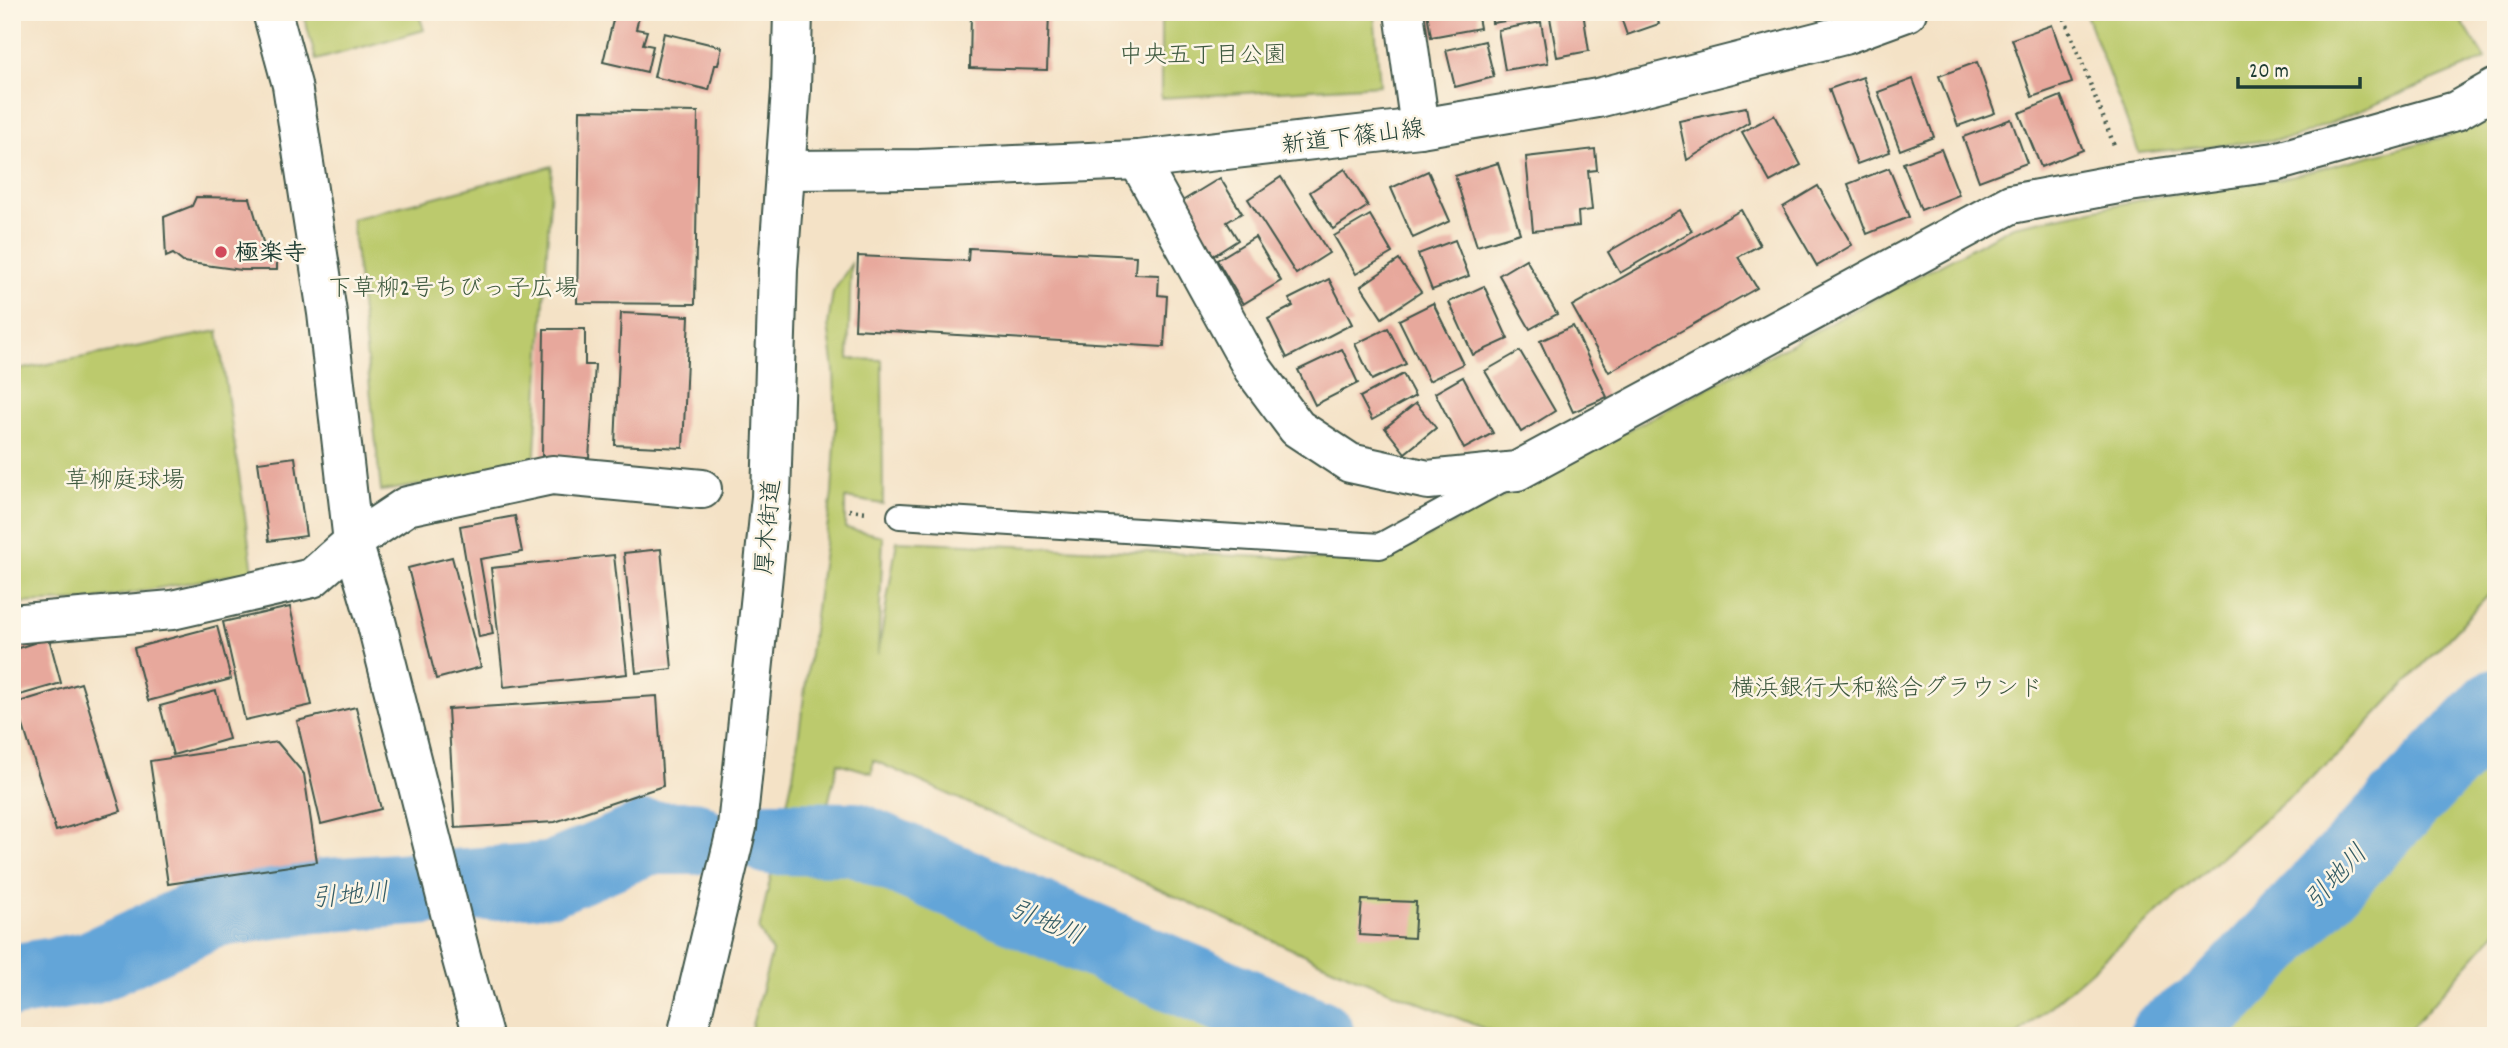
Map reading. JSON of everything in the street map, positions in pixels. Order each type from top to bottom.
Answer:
[{"type":"street","points":[[272,12],[295,99],[327,313],[353,542],[375,617],[483,1036]]},
{"type":"street","name":"厚木街道","points":[[687,1036],[737,827],[771,497],[778,269],[791,90],[793,12]]},
{"type":"street","points":[[1404,12],[1420,128]]},
{"type":"street","name":"新道下篠山線","points":[[785,170],[920,169],[1138,160],[1420,128],[1598,98],[1844,36],[1907,12]]},
{"type":"street","points":[[1138,160],[1253,369],[1297,428],[1350,463],[1428,480],[1517,471],[2011,204],[2129,182],[2275,162],[2456,111],[2496,88]]},
{"type":"street","points":[[12,624],[172,610],[312,578],[353,542],[407,506],[552,475],[702,489]]},
{"type":"lane","points":[[900,516],[1380,547],[1517,471]]},
{"type":"path","points":[[2062,12],[2129,182]]},
{"type":"green space","points":[[303,12],[418,12],[424,30],[316,60]]},
{"type":"green space","name":"中央五丁目公園","points":[[1161,12],[1374,12],[1380,85],[1161,98]]},
{"type":"green space","points":[[2085,12],[2456,12],[2485,59],[2294,138],[2139,153]]},
{"type":"green space","name":"横浜銀行大和総合グラウンド","points":[[2496,109],[2496,587],[2340,753],[2016,1036],[1503,1036],[1347,974],[873,760],[872,773],[838,763],[822,828],[978,915],[1067,959],[1250,1036],[749,1036],[772,952],[759,930],[793,776],[832,493],[836,428],[834,370],[828,325],[833,292],[851,264],[848,359],[882,360],[883,504],[845,498],[845,528],[883,536],[878,654],[897,541],[1380,562],[2013,226],[2155,197],[2279,179],[2448,136]]},
{"type":"green space","name":"下草柳2号ちびっ子広場","points":[[552,166],[534,468],[381,491],[352,219]]},
{"type":"green space","name":"草柳庭球場","points":[[218,331],[253,571],[88,601],[12,603],[12,371]]},
{"type":"green space","points":[[2496,729],[2496,932],[2404,1036],[2183,1036],[2282,952]]},
{"type":"building","points":[[615,12],[640,13],[636,29],[647,31],[643,44],[653,46],[647,72],[603,62]]},
{"type":"building","points":[[971,12],[1049,12],[1047,70],[970,68]]},
{"type":"building","points":[[1427,12],[1477,12],[1480,28],[1431,37]]},
{"type":"building","points":[[1491,12],[1525,12],[1526,18],[1492,23]]},
{"type":"building","points":[[1549,12],[1583,12],[1589,51],[1557,57]]},
{"type":"building","points":[[1619,12],[1655,12],[1659,24],[1627,35]]},
{"type":"building","points":[[1541,22],[1548,63],[1505,70],[1498,30]]},
{"type":"building","points":[[2052,25],[2072,83],[2032,97],[2012,39]]},
{"type":"building","points":[[664,33],[722,47],[709,90],[654,77]]},
{"type":"building","points":[[1485,41],[1494,77],[1455,87],[1446,50]]},
{"type":"building","points":[[1977,62],[1995,113],[1958,126],[1939,76]]},
{"type":"building","points":[[1863,77],[1890,152],[1857,164],[1829,89]]},
{"type":"building","points":[[1913,79],[1934,137],[1900,150],[1878,92]]},
{"type":"building","points":[[2061,96],[2083,150],[2041,167],[2019,113]]},
{"type":"building","points":[[1746,107],[1749,122],[1687,160],[1679,121]]},
{"type":"building","points":[[580,110],[698,112],[695,304],[577,303]]},
{"type":"building","points":[[1774,115],[1801,165],[1770,182],[1742,132]]},
{"type":"building","points":[[2011,119],[2027,163],[1979,181],[1963,137]]},
{"type":"building","points":[[1595,149],[1597,170],[1588,171],[1592,210],[1578,212],[1579,226],[1533,231],[1526,157]]},
{"type":"building","points":[[1941,149],[1959,195],[1921,210],[1903,163]]},
{"type":"building","points":[[1498,163],[1520,233],[1477,246],[1455,176]]},
{"type":"building","points":[[1889,168],[1909,217],[1867,234],[1848,184]]},
{"type":"building","points":[[1345,169],[1368,206],[1333,229],[1310,192]]},
{"type":"building","points":[[1428,171],[1450,221],[1413,238],[1391,188]]},
{"type":"building","points":[[1281,177],[1329,253],[1296,274],[1248,199]]},
{"type":"building","points":[[1220,178],[1242,213],[1227,222],[1238,240],[1213,256],[1179,203]]},
{"type":"building","points":[[1818,186],[1852,245],[1817,266],[1783,207]]},
{"type":"building","points":[[196,197],[250,198],[268,259],[277,257],[277,270],[242,270],[183,262],[173,254],[166,257],[164,217],[192,206]]},
{"type":"building","points":[[1680,210],[1692,231],[1620,273],[1608,252]]},
{"type":"building","points":[[1741,210],[1760,245],[1738,257],[1757,288],[1609,372],[1572,306]]},
{"type":"building","points":[[1370,215],[1392,253],[1356,274],[1334,236]]},
{"type":"building","points":[[1255,237],[1281,281],[1243,304],[1217,260]]},
{"type":"building","points":[[1455,240],[1469,276],[1432,290],[1418,254]]},
{"type":"building","points":[[969,248],[1136,256],[1135,274],[1159,275],[1158,295],[1167,296],[1164,347],[855,329],[858,256],[968,261]]},
{"type":"building","points":[[1526,259],[1557,314],[1530,329],[1499,275]]},
{"type":"building","points":[[1399,260],[1421,292],[1382,318],[1361,286]]},
{"type":"building","points":[[1329,279],[1352,324],[1287,358],[1268,319],[1293,306],[1289,299]]},
{"type":"building","points":[[1484,286],[1508,339],[1473,355],[1449,302]]},
{"type":"building","points":[[1433,303],[1463,364],[1429,381],[1399,320]]},
{"type":"building","points":[[621,313],[689,316],[683,448],[615,445]]},
{"type":"building","points":[[1573,326],[1607,397],[1573,412],[1540,341]]},
{"type":"building","points":[[1388,328],[1406,364],[1372,380],[1355,344]]},
{"type":"building","points":[[544,329],[585,329],[585,365],[595,365],[589,459],[542,456]]},
{"type":"building","points":[[1342,349],[1358,383],[1315,405],[1298,370]]},
{"type":"building","points":[[1520,351],[1555,411],[1521,432],[1485,371]]},
{"type":"building","points":[[1403,374],[1415,396],[1372,420],[1360,397]]},
{"type":"building","points":[[1463,377],[1493,433],[1464,449],[1435,393]]},
{"type":"building","points":[[1416,403],[1436,428],[1405,453],[1385,428]]},
{"type":"building","points":[[295,457],[306,536],[269,541],[258,462]]},
{"type":"building","points":[[515,516],[522,552],[480,559],[493,634],[479,637],[460,526]]},
{"type":"building","points":[[661,549],[672,669],[636,673],[624,553]]},
{"type":"building","points":[[614,555],[627,674],[504,687],[491,568]]},
{"type":"building","points":[[452,557],[481,667],[436,679],[408,568]]},
{"type":"building","points":[[290,607],[312,705],[245,720],[223,622]]},
{"type":"building","points":[[217,626],[231,679],[148,701],[134,648]]},
{"type":"building","points":[[49,638],[61,683],[20,695],[12,669],[12,650]]},
{"type":"building","points":[[81,683],[121,811],[56,831],[16,703]]},
{"type":"building","points":[[216,691],[229,739],[173,755],[160,706]]},
{"type":"building","points":[[657,696],[663,786],[555,822],[455,828],[448,709]]},
{"type":"building","points":[[356,707],[381,809],[321,824],[297,721]]},
{"type":"building","points":[[277,742],[304,774],[317,862],[168,884],[150,761]]},
{"type":"building","points":[[1362,900],[1416,902],[1414,938],[1359,935]]},
{"type":"waterway","name":"引地川","points":[[2166,1036],[2216,1001],[2496,706]]},
{"type":"waterway","name":"引地川","points":[[12,981],[90,968],[212,911],[315,896],[551,879],[647,838],[693,838]]},
{"type":"waterway","name":"引地川","points":[[770,838],[855,839],[1318,1036]]},
{"type":"place","name":"極楽寺","points":[[221,252]]}]
